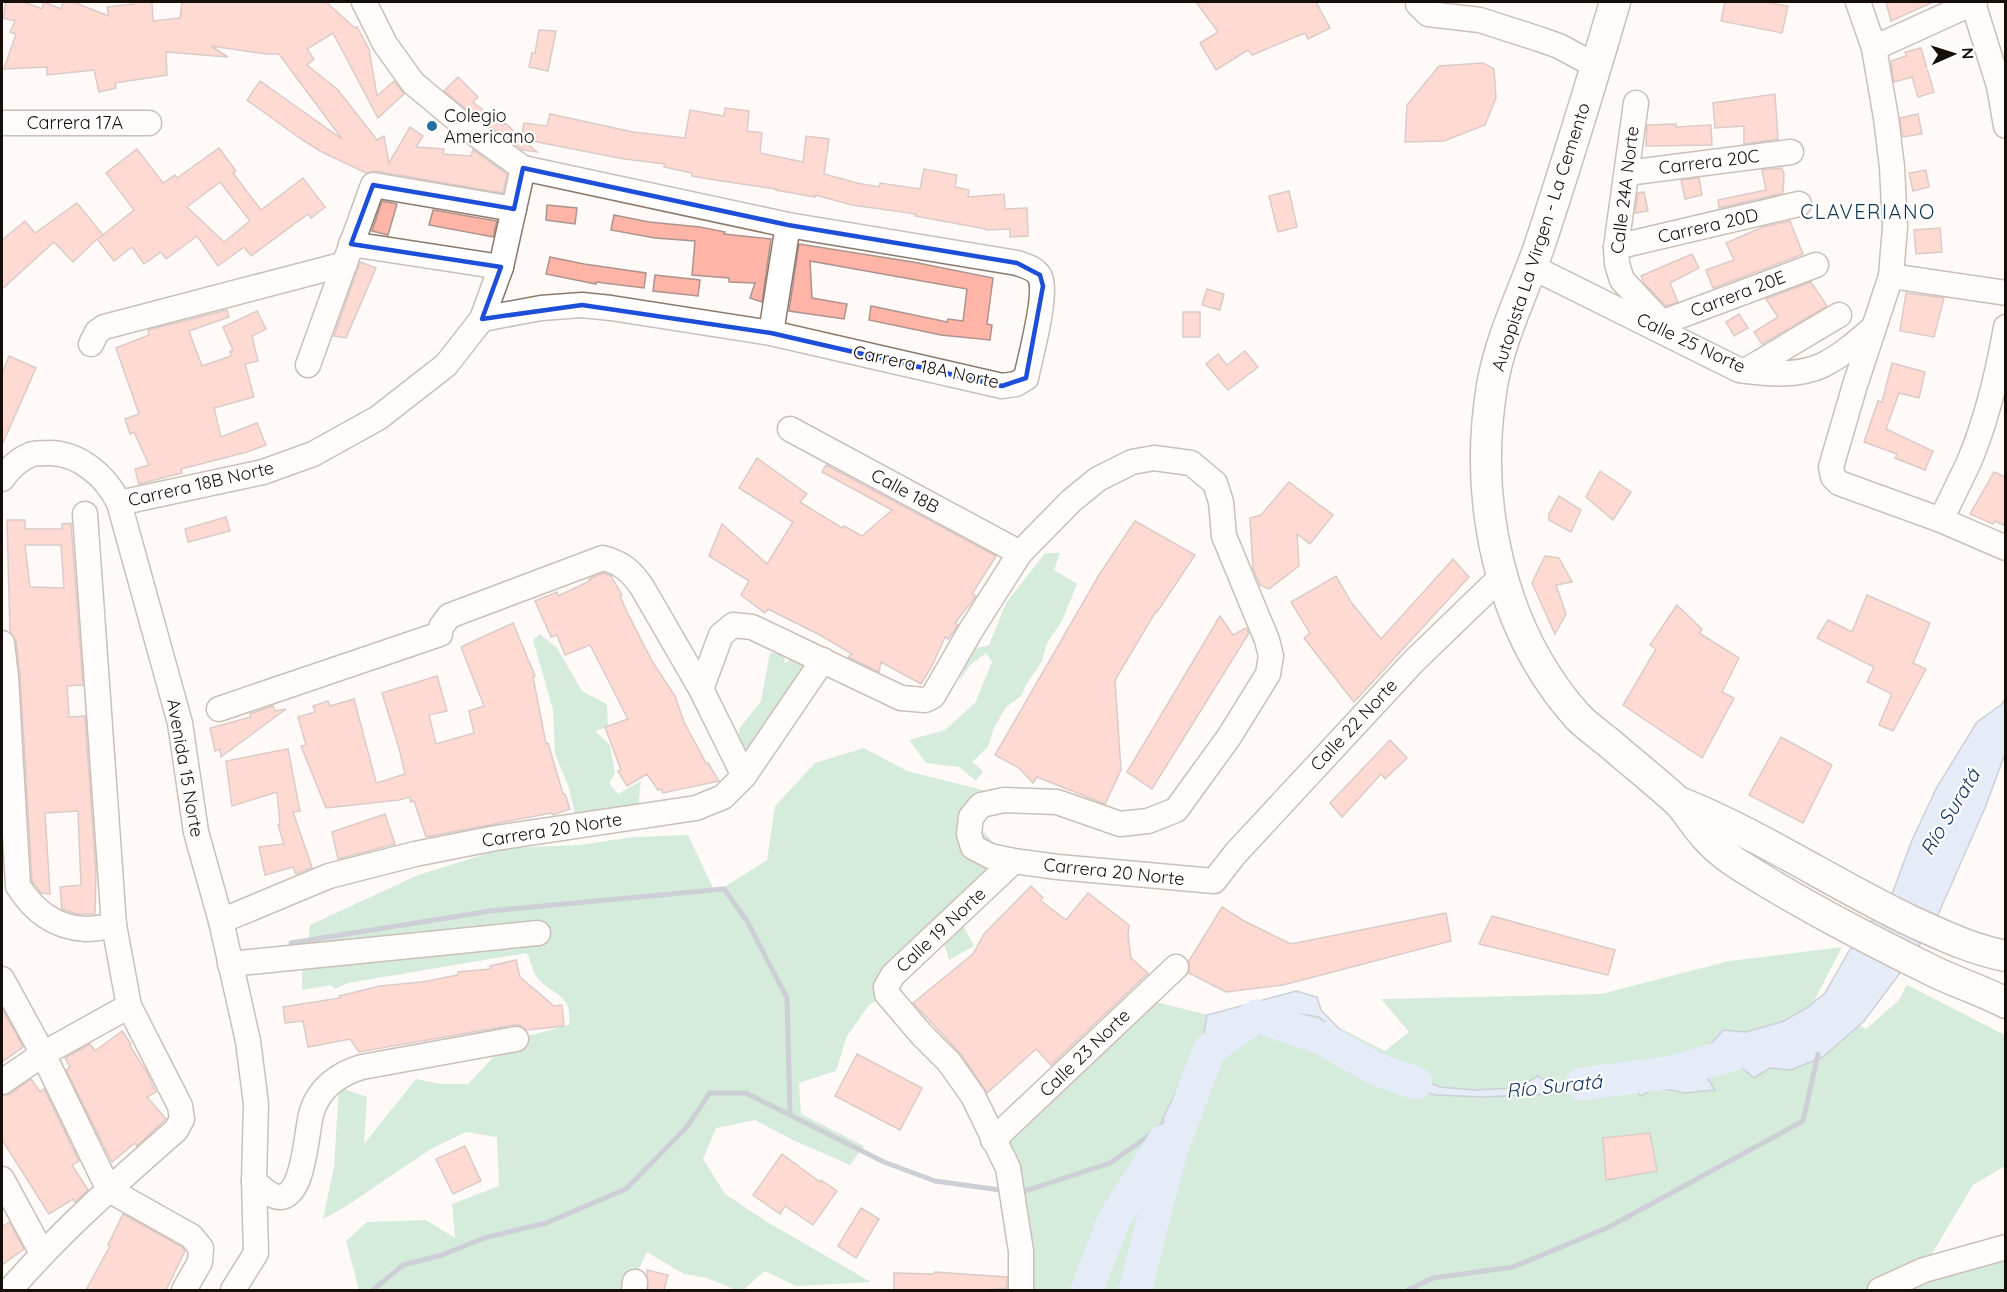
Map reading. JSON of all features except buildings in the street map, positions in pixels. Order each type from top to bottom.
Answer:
[{"type":"main road","name":"Autopista La Virgen - La Cemento","points":[[1615,2],[1564,173],[1532,267],[1509,322],[1492,384],[1485,448],[1488,513],[1502,576],[1516,616],[1558,691],[1580,719],[1679,802],[1700,831],[1718,850],[1747,871],[1849,927],[1937,973],[2006,1003]]},
{"type":"main road","name":"Autopista La Virgen - La Cemento","points":[[1679,802],[1718,818],[1868,900],[1942,935],[1990,953],[2006,956]]},
{"type":"street","points":[[364,2],[385,44],[413,83],[467,128],[523,168]]},
{"type":"street","points":[[1418,2],[1428,14],[1480,20],[1559,46],[1596,66]]},
{"type":"street","points":[[1858,2],[1874,48],[1886,118],[1892,167],[1895,227],[1891,276],[1872,329],[1832,467],[1833,477],[1839,483],[1941,520],[2006,548]]},
{"type":"street","points":[[1874,48],[1974,2],[1999,86],[2006,126]]},
{"type":"street","name":"Calle 24A Norte","points":[[1636,103],[1616,248],[1617,264],[1622,280],[1660,323],[1699,349]]},
{"type":"street","name":"Carrera 17A","points":[[2,123],[149,123]]},
{"type":"street","name":"Carrera 20C","points":[[1627,172],[1791,152]]},
{"type":"street","name":"Carrera 18B Norte","points":[[118,503],[263,472],[313,454],[396,406],[446,365],[482,319],[501,267],[523,168]]},
{"type":"street","name":"Carrera 18A Norte","points":[[482,319],[540,308],[582,305],[771,333],[1002,386],[1016,384],[1026,378],[1043,286],[1040,275],[1033,269],[1017,263],[788,225],[523,168]]},
{"type":"street","points":[[308,365],[372,185],[514,209]]},
{"type":"street","name":"Carrera 20D","points":[[1616,248],[1799,204]]},
{"type":"street","points":[[771,333],[788,225]]},
{"type":"street","points":[[91,344],[97,332],[113,324],[348,254],[501,267]]},
{"type":"street","name":"Carrera 20E","points":[[1660,323],[1816,265]]},
{"type":"street","name":"Calle 25 Norte","points":[[1532,267],[1739,370],[1766,374],[1802,371],[1820,366],[1838,356],[1872,329]]},
{"type":"street","points":[[1891,276],[2006,293]]},
{"type":"street","points":[[1745,371],[1839,315]]},
{"type":"street","points":[[1941,520],[1969,461],[1978,436],[1997,374],[2006,327]]},
{"type":"street","name":"Calle 18B","points":[[790,429],[1020,553]]},
{"type":"street","name":"Avenida 15 Norte","points":[[2,479],[11,466],[32,454],[59,453],[78,460],[96,472],[113,492],[118,503],[180,723],[196,832],[221,921],[248,1041],[256,1104],[254,1181],[256,1253],[233,1290]]},
{"type":"street","name":"Carrera 20 Norte","points":[[1020,553],[1071,501],[1098,480],[1132,462],[1154,458],[1191,463],[1215,483],[1221,502],[1224,536],[1268,640],[1271,656],[1268,674],[1229,737],[1176,810],[1148,820],[1120,824],[1057,802],[1004,800],[981,805],[971,817],[969,834],[974,847],[990,856],[1014,861],[1214,881]]},
{"type":"street","points":[[10,1290],[42,1253],[176,1130],[182,1119],[180,1106],[129,1006],[114,925],[86,514]]},
{"type":"street","points":[[701,689],[721,635],[733,625],[752,627],[901,698],[925,700],[933,696],[976,621],[1020,553]]},
{"type":"street","points":[[219,709],[440,634],[441,627],[449,616],[603,558],[617,562],[631,572],[642,587],[701,689],[744,776]]},
{"type":"street","name":"Calle 22 Norte","points":[[1214,881],[1235,854],[1414,661],[1502,576]]},
{"type":"street","points":[[2,643],[6,677],[10,890],[45,917],[65,925],[86,929],[114,925]]},
{"type":"street","name":"Carrera 20 Norte","points":[[221,921],[329,876],[415,854],[496,838],[696,808],[723,798],[744,776],[823,660]]},
{"type":"street","name":"Calle 19 Norte","points":[[1014,861],[893,975],[886,987],[887,994],[949,1062],[973,1096],[1008,1168],[1021,1251],[1021,1290]]},
{"type":"street","points":[[230,964],[538,933]]},
{"type":"street","name":"Calle 23 Norte","points":[[993,1140],[1176,967]]},
{"type":"street","points":[[2,979],[43,1054],[108,1190],[191,1236],[201,1248],[200,1262],[184,1290]]},
{"type":"street","points":[[2,1082],[43,1054],[129,1006]]},
{"type":"street","points":[[254,1181],[273,1196],[288,1196],[292,1192],[297,1183],[306,1150],[311,1115],[318,1098],[328,1086],[346,1072],[362,1067],[516,1039]]},
{"type":"street","points":[[2,1179],[42,1253]]},
{"type":"street","points":[[1880,1290],[1924,1270],[2006,1247]]},
{"type":"highlighted area","points":[[523,168],[788,225],[1017,263],[1040,275],[1043,286],[1026,378],[1002,386],[771,333],[582,305],[482,319],[501,267],[351,244],[373,185],[514,209]]},
{"type":"green space","points":[[1045,553],[1060,553],[1054,570],[1077,584],[1062,621],[1047,643],[1042,661],[1021,696],[1006,707],[994,728],[988,747],[972,762],[983,771],[976,781],[959,767],[926,763],[909,740],[945,730],[975,703],[992,662],[986,653],[970,665],[958,683],[973,649],[989,645],[1006,603]]},
{"type":"green space","points":[[540,634],[557,648],[582,691],[607,704],[608,727],[595,731],[610,745],[615,773],[609,783],[618,794],[641,781],[638,808],[576,818],[569,788],[555,754],[553,710],[533,640]]},
{"type":"green space","points":[[770,653],[784,654],[785,664],[795,654],[808,659],[808,679],[756,752],[739,752],[739,729],[761,701]]},
{"type":"green space","points":[[864,748],[907,771],[983,790],[1008,802],[970,818],[996,845],[996,892],[958,916],[974,946],[949,960],[942,936],[897,988],[869,1005],[847,1036],[836,1071],[799,1083],[801,1114],[864,1146],[850,1165],[793,1140],[755,1120],[716,1128],[703,1159],[725,1194],[769,1223],[871,1282],[796,1286],[765,1271],[743,1290],[736,1290],[707,1278],[684,1274],[647,1252],[629,1290],[359,1290],[346,1241],[367,1222],[426,1220],[455,1238],[452,1204],[499,1186],[497,1137],[466,1132],[431,1149],[345,1207],[323,1219],[334,1167],[339,1087],[367,1097],[364,1144],[416,1079],[441,1084],[468,1084],[498,1052],[516,1039],[569,1025],[570,1015],[562,997],[537,977],[527,953],[348,983],[335,989],[331,985],[302,990],[302,955],[307,954],[310,925],[418,875],[505,848],[579,845],[633,837],[688,835],[714,890],[721,889],[767,860],[775,806],[815,763]]},
{"type":"green space","points":[[1842,947],[1815,999],[1866,1029],[1899,1000],[1907,985],[2005,1035],[2005,1166],[1973,1185],[1924,1267],[2005,1247],[2005,1290],[1021,1290],[1000,1141],[1151,1001],[1209,1015],[1309,1012],[1385,1051],[1409,1032],[1381,999],[1601,994],[1729,961]]},
{"type":"water","points":[[2005,699],[2005,754],[1985,808],[1937,917],[1912,957],[1864,1021],[1823,1057],[1791,1070],[1770,1068],[1754,1078],[1738,1064],[1705,1075],[1715,1090],[1685,1093],[1656,1087],[1641,1096],[1634,1090],[1485,1097],[1435,1095],[1391,1079],[1368,1063],[1319,1017],[1294,1013],[1238,1017],[1220,1031],[1193,1080],[1175,1106],[1168,1130],[1177,1141],[1175,1163],[1159,1180],[1133,1284],[1130,1290],[1125,1290],[1132,1276],[1143,1216],[1156,1165],[1152,1148],[1181,1081],[1202,1045],[1207,1015],[1296,991],[1317,997],[1321,1010],[1355,1045],[1389,1067],[1440,1087],[1474,1090],[1517,1088],[1538,1076],[1554,1087],[1580,1080],[1622,1075],[1638,1085],[1653,1076],[1687,1072],[1723,1030],[1746,1032],[1784,1021],[1808,1007],[1825,993],[1849,951],[1892,894],[1912,840],[1937,787],[1977,722],[2002,704]]},
{"type":"waterway","points":[[291,943],[490,911],[724,889],[747,921],[787,998],[790,1114]]},
{"type":"waterway","name":"Río Suratá","points":[[1135,1290],[1171,1151],[1209,1050],[1256,1016],[1323,1039],[1374,1068],[1416,1083]]},
{"type":"waterway","name":"Río Suratá","points":[[1582,1084],[1672,1072],[1734,1054]]},
{"type":"waterway","points":[[1408,1290],[1433,1278],[1513,1267],[1609,1227],[1803,1121],[1818,1054]]},
{"type":"waterway","points":[[373,1290],[403,1265],[442,1255],[484,1238],[546,1223],[626,1189],[685,1129],[710,1093],[746,1093],[884,1162],[935,1181],[1007,1191]]},
{"type":"waterway","points":[[1019,1193],[1110,1163],[1157,1130],[1189,1102]]},
{"type":"waterway","points":[[1087,1290],[1113,1221],[1164,1141]]},
{"type":"place","name":"Colegio Americano","points":[[432,126]]},
{"type":"district","name":"CLAVERIANO","points":[[1868,212]]}]
